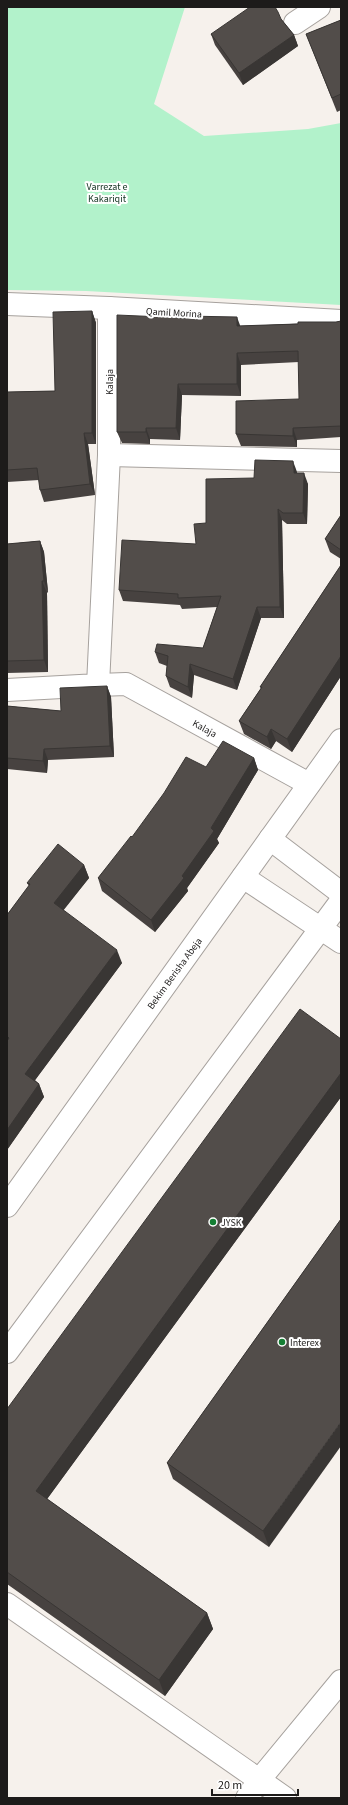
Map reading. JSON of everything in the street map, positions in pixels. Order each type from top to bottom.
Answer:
[{"type":"street","points":[[295,23],[319,7]]},
{"type":"street","name":"Qamil Morina","points":[[7,304],[341,321]]},
{"type":"street","name":"Kalaja","points":[[98,685],[110,455],[109,308]]},
{"type":"street","points":[[110,455],[341,461]]},
{"type":"street","name":"Kalaja","points":[[7,690],[126,684],[309,784]]},
{"type":"street","name":"Bekim Berisha Abeja","points":[[7,1206],[341,740]]},
{"type":"street","points":[[270,839],[341,893]]},
{"type":"street","points":[[243,877],[341,942]]},
{"type":"street","points":[[7,1352],[14,1330],[341,902]]},
{"type":"street","points":[[7,1604],[260,1779],[285,1798]]},
{"type":"street","points":[[247,1798],[260,1779],[341,1681]]},
{"type":"green space","name":"Varrezat e Kakariqit","points":[[7,7],[185,7],[154,104],[204,136],[308,129],[341,123],[341,305],[86,291],[7,290]]},
{"type":"building","points":[[250,7],[275,7],[281,19],[294,35],[239,73],[211,34]]},
{"type":"building","points":[[341,20],[341,94],[332,98],[306,34]]},
{"type":"building","points":[[92,311],[92,433],[84,433],[90,484],[40,490],[37,468],[7,470],[7,392],[55,391],[53,312]]},
{"type":"building","points":[[117,315],[185,318],[185,316],[237,317],[237,326],[341,321],[341,426],[293,428],[293,436],[236,434],[236,401],[299,399],[298,351],[237,353],[237,384],[178,384],[176,428],[146,428],[146,432],[117,432]]},
{"type":"building","points":[[255,460],[293,461],[294,473],[304,473],[303,513],[283,513],[278,509],[280,607],[257,607],[233,679],[190,664],[188,687],[166,676],[168,656],[155,652],[157,644],[203,648],[221,596],[178,598],[178,594],[119,590],[122,540],[196,544],[194,524],[206,523],[206,479],[254,478]]},
{"type":"building","points":[[341,515],[341,550],[325,539]]},
{"type":"building","points":[[40,541],[44,581],[42,581],[44,660],[7,661],[7,544]]},
{"type":"building","points":[[341,565],[341,656],[287,739],[271,729],[267,737],[239,721]]},
{"type":"building","points":[[107,686],[110,746],[44,749],[43,761],[7,758],[7,706],[61,711],[60,688]]},
{"type":"building","points":[[223,741],[254,758],[211,828],[214,831],[182,876],[184,878],[151,920],[98,878],[131,836],[132,837],[164,793],[186,757],[206,767]]},
{"type":"building","points":[[58,844],[84,865],[54,903],[117,950],[25,1074],[39,1084],[7,1130],[7,1041],[9,1038],[7,1036],[7,915],[30,884],[27,883]]},
{"type":"building","points":[[300,1009],[341,1039],[341,1073],[36,1491],[207,1613],[159,1680],[7,1572],[7,1409]]},
{"type":"building","points":[[341,1219],[341,1422],[263,1531],[167,1463]]},
{"type":"place","name":"JYSK","points":[[213,1222]]},
{"type":"place","name":"Interex","points":[[282,1342]]}]
